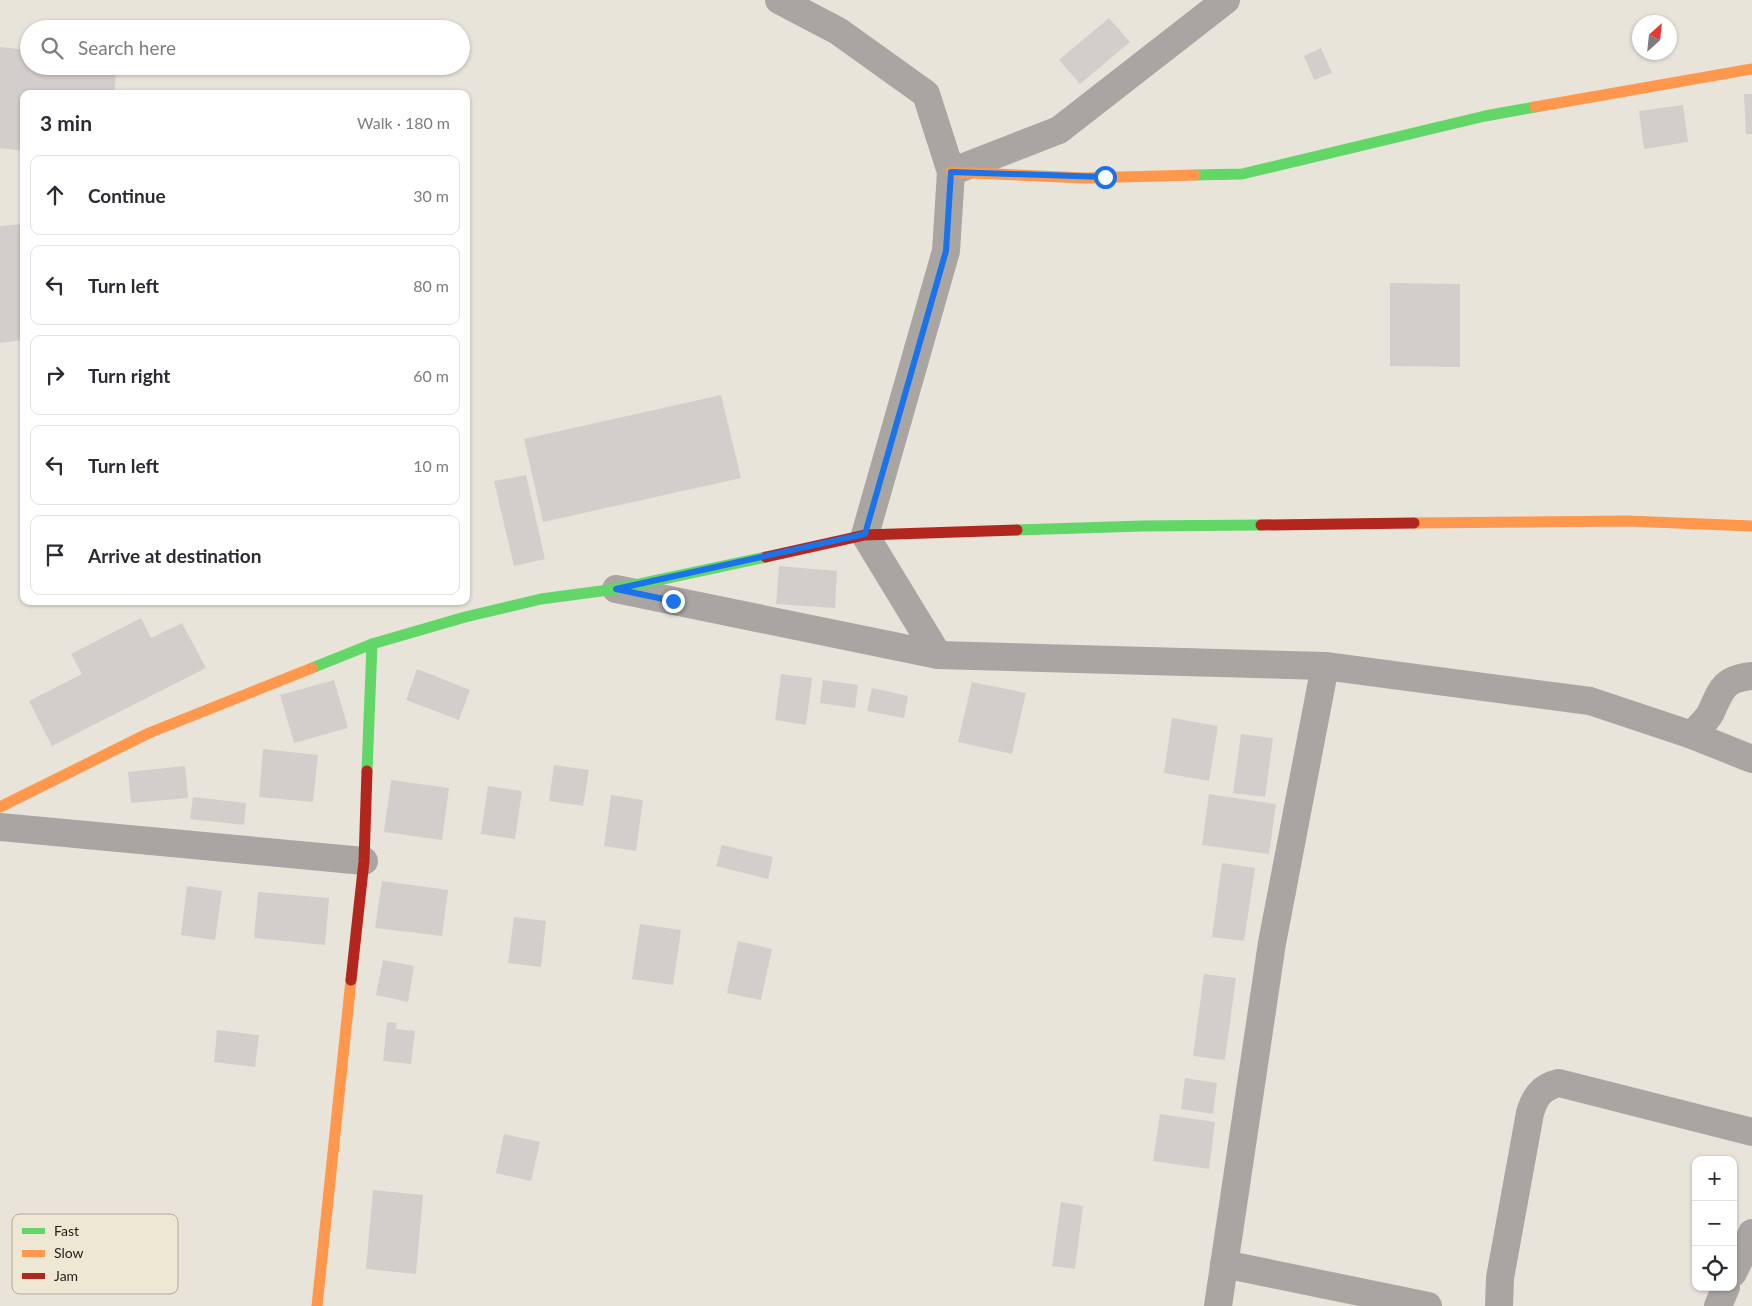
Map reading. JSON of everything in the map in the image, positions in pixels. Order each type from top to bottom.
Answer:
[{"type":"street","points":[[779,0],[838,31],[926,94],[951,172],[946,251],[865,534],[938,655]]},
{"type":"street","points":[[951,172],[1059,130],[1226,0]]},
{"type":"street","points":[[951,172],[1085,178],[1242,174],[1486,116],[1752,70]]},
{"type":"street","points":[[0,808],[149,733],[372,644],[465,616],[541,599],[616,589],[865,534],[1152,526],[1627,521],[1752,526]]},
{"type":"street","points":[[616,589],[938,655],[1325,666],[1590,701],[1692,734],[1752,759]]},
{"type":"street","points":[[317,1306],[364,861],[372,644]]},
{"type":"street","points":[[1218,1306],[1272,943],[1325,666]]},
{"type":"street","points":[[1692,734],[1712,711],[1719,694],[1725,686],[1733,680],[1752,676]]},
{"type":"street","points":[[0,827],[364,861]]},
{"type":"street","points":[[1499,1306],[1500,1278],[1530,1112],[1536,1095],[1543,1088],[1559,1083],[1752,1132]]},
{"type":"street","points":[[1737,1265],[1752,1233]]},
{"type":"street","points":[[1224,1264],[1428,1306]]},
{"type":"street","points":[[1718,1306],[1724,1291]]},
{"type":"building","points":[[1109,18],[1130,42],[1080,84],[1059,60]]},
{"type":"building","points":[[0,47],[20,49],[20,75],[116,75],[114,90],[20,90],[20,150],[0,148]]},
{"type":"building","points":[[1321,48],[1332,73],[1314,80],[1304,56]]},
{"type":"building","points":[[1744,94],[1752,94],[1752,134],[1746,134]]},
{"type":"building","points":[[1683,105],[1688,142],[1644,149],[1639,111]]},
{"type":"building","points":[[20,224],[20,340],[0,343],[0,226]]},
{"type":"building","points":[[1390,283],[1460,284],[1460,367],[1390,366]]},
{"type":"building","points":[[721,395],[741,478],[543,522],[524,439]]},
{"type":"building","points":[[526,475],[545,559],[514,566],[494,481]]},
{"type":"building","points":[[779,566],[837,571],[835,608],[776,604]]},
{"type":"building","points":[[141,618],[151,638],[182,623],[206,668],[52,746],[29,701],[82,674],[71,654]]},
{"type":"building","points":[[417,669],[470,690],[459,720],[406,700]]},
{"type":"building","points":[[781,674],[812,678],[806,725],[775,720]]},
{"type":"building","points":[[334,680],[348,728],[294,743],[280,695]]},
{"type":"building","points":[[823,680],[858,685],[855,708],[820,703]]},
{"type":"building","points":[[972,682],[1026,693],[1012,754],[958,742]]},
{"type":"building","points":[[872,688],[908,696],[904,718],[867,711]]},
{"type":"building","points":[[1172,718],[1218,726],[1209,781],[1164,773]]},
{"type":"building","points":[[1241,734],[1273,738],[1265,797],[1233,793]]},
{"type":"building","points":[[263,749],[318,755],[313,802],[259,797]]},
{"type":"building","points":[[554,765],[589,770],[583,806],[549,801]]},
{"type":"building","points":[[185,766],[188,798],[131,803],[128,772]]},
{"type":"building","points":[[391,780],[449,788],[442,840],[384,832]]},
{"type":"building","points":[[488,786],[522,791],[515,839],[481,834]]},
{"type":"building","points":[[1209,794],[1276,804],[1269,854],[1202,845]]},
{"type":"building","points":[[611,795],[643,800],[636,851],[604,846]]},
{"type":"building","points":[[193,797],[246,803],[244,825],[190,819]]},
{"type":"building","points":[[722,845],[773,857],[768,879],[716,866]]},
{"type":"building","points":[[1222,863],[1255,868],[1244,941],[1212,937]]},
{"type":"building","points":[[382,881],[448,890],[442,936],[375,928]]},
{"type":"building","points":[[187,886],[222,891],[215,940],[181,935]]},
{"type":"building","points":[[258,892],[329,898],[325,945],[254,938]]},
{"type":"building","points":[[514,917],[546,921],[541,967],[508,963]]},
{"type":"building","points":[[640,924],[681,930],[673,985],[632,979]]},
{"type":"building","points":[[738,941],[772,949],[761,1000],[727,993]]},
{"type":"building","points":[[383,960],[414,966],[408,1002],[376,995]]},
{"type":"building","points":[[1204,974],[1236,978],[1225,1060],[1193,1056]]},
{"type":"building","points":[[387,1022],[397,1023],[396,1029],[415,1031],[411,1064],[383,1061]]},
{"type":"building","points":[[217,1030],[259,1035],[255,1067],[214,1062]]},
{"type":"building","points":[[1185,1078],[1217,1083],[1213,1114],[1181,1109]]},
{"type":"building","points":[[1160,1114],[1215,1122],[1209,1169],[1153,1161]]},
{"type":"building","points":[[504,1134],[540,1142],[531,1181],[496,1173]]},
{"type":"building","points":[[373,1190],[423,1195],[416,1274],[366,1269]]},
{"type":"building","points":[[1061,1202],[1083,1206],[1075,1269],[1052,1266]]},
{"type":"traffic: fast","points":[[1195,175],[1242,174],[1485,116],[1535,107]]},
{"type":"traffic: fast","points":[[1017,530],[1261,525]]},
{"type":"traffic: fast","points":[[312,668],[372,644],[465,617],[541,599],[616,589],[766,557]]},
{"type":"traffic: fast","points":[[367,771],[372,644]]},
{"type":"traffic: slow","points":[[1535,107],[1752,69]]},
{"type":"traffic: slow","points":[[951,172],[1085,178],[1195,175]]},
{"type":"traffic: slow","points":[[1414,523],[1627,521],[1752,526]]},
{"type":"traffic: slow","points":[[0,807],[149,733],[312,668]]},
{"type":"traffic: slow","points":[[317,1306],[351,980]]},
{"type":"traffic: jam","points":[[1261,525],[1414,523]]},
{"type":"traffic: jam","points":[[766,557],[865,535],[1017,530]]},
{"type":"traffic: jam","points":[[351,980],[364,861],[367,771]]},
{"type":"route","points":[[673,601],[616,589],[865,534],[946,251],[951,172],[1085,178],[1105,177]]}]
